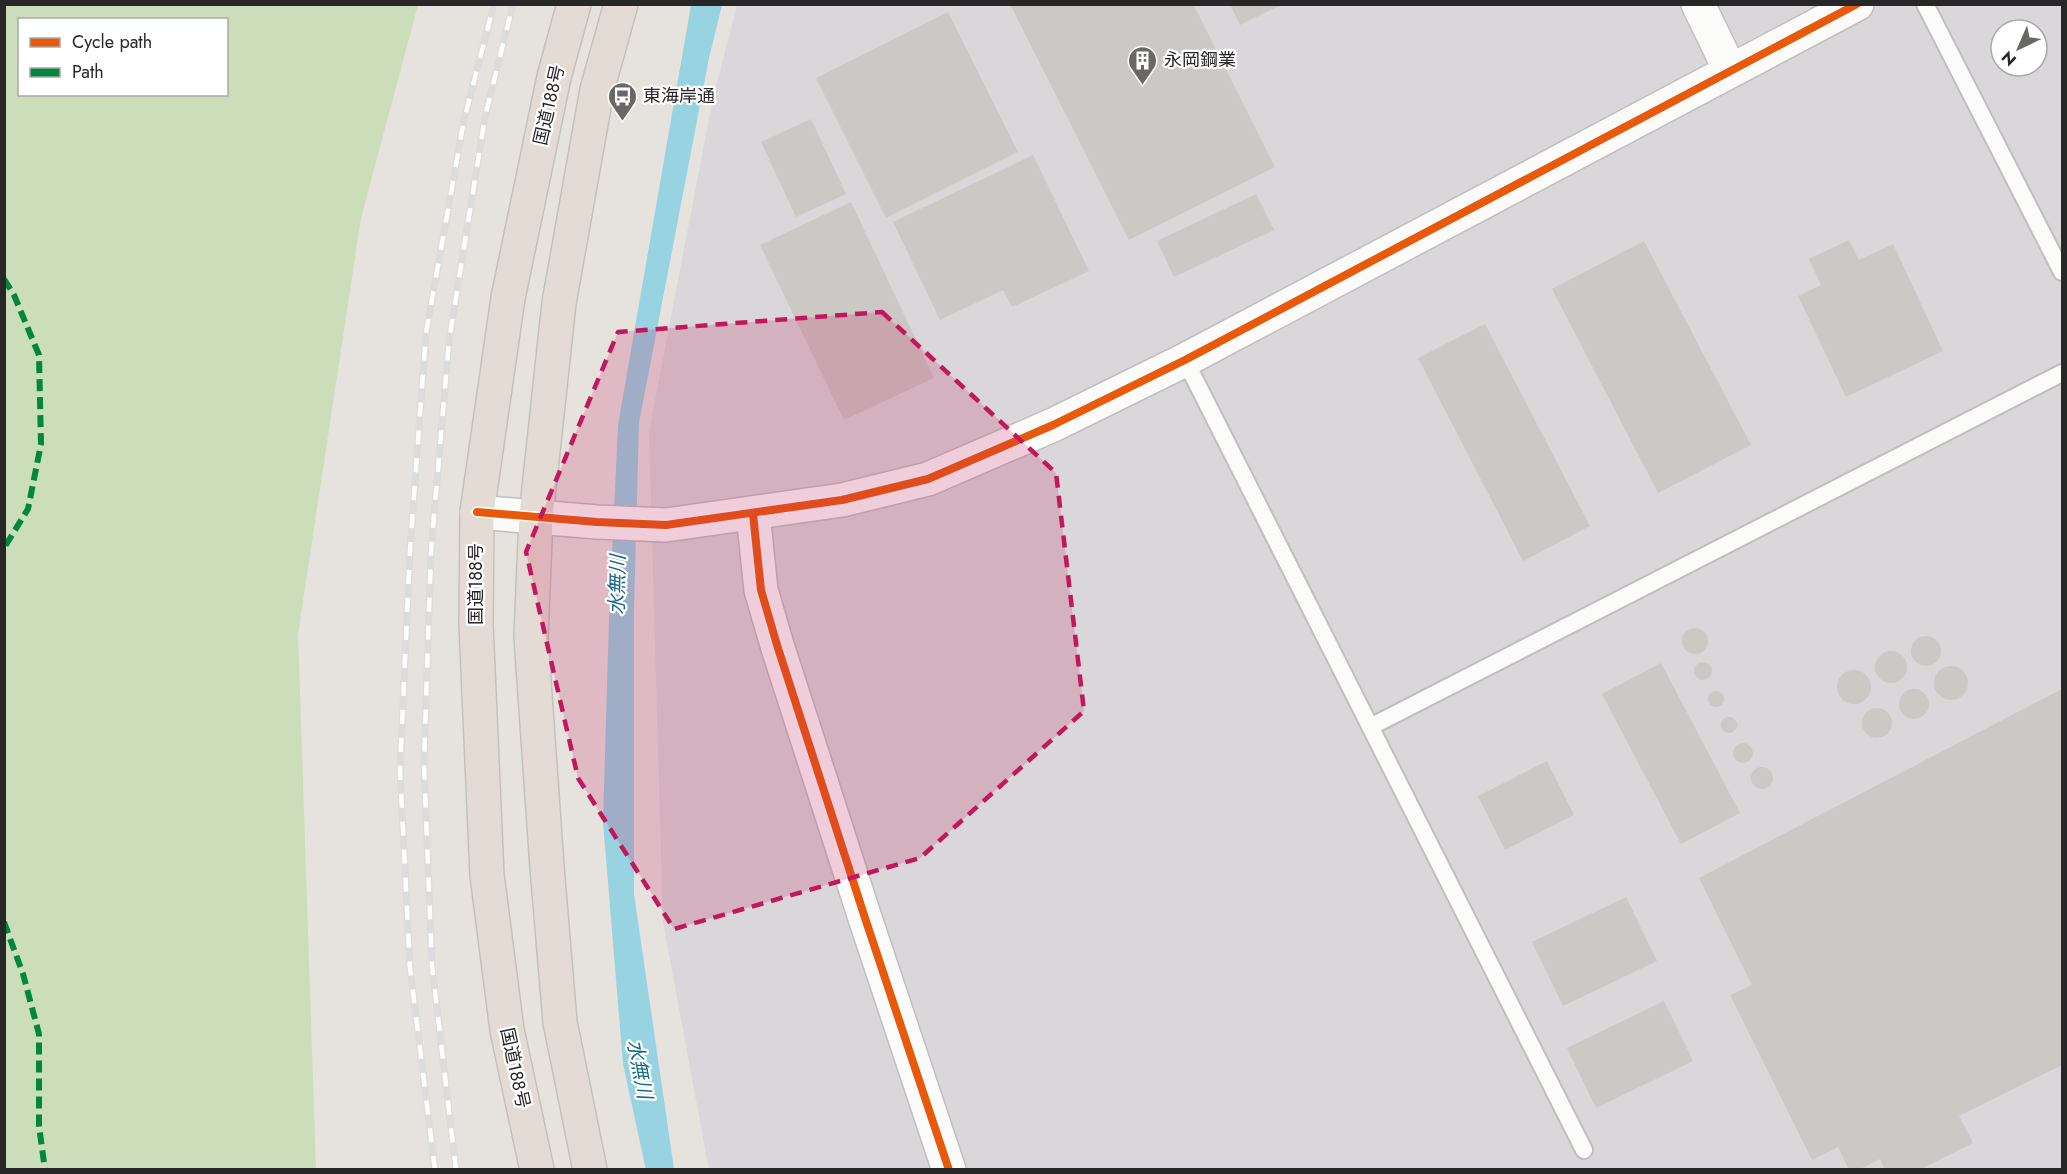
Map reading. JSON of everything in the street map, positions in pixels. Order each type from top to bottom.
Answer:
[{"type":"highway","name":"国道188号","points":[[537,1170],[507,1030],[487,875],[476,624],[477,512],[508,298],[554,77],[574,4]]},
{"type":"highway","points":[[590,1170],[560,1022],[546,867],[531,638],[536,516],[559,303],[597,90],[621,4]]},
{"type":"street","points":[[1698,4],[1730,70]]},
{"type":"street","points":[[477,512],[666,525],[842,500],[928,479],[1053,425],[1185,360],[1857,4]]},
{"type":"street","points":[[753,514],[761,590],[864,918],[949,1170]]},
{"type":"lane","points":[[1925,4],[2062,272]]},
{"type":"lane","points":[[1185,360],[1584,1150]]},
{"type":"lane","points":[[1370,727],[2062,373]]},
{"type":"highlighted area","points":[[882,312],[1056,473],[1084,711],[920,858],[674,929],[578,778],[526,552],[618,332]]},
{"type":"shaded area","points":[[737,5],[2062,5],[2062,1169],[709,1170],[663,922],[649,432],[712,103]]},
{"type":"green space","points":[[5,4],[418,5],[361,218],[298,634],[316,1169],[5,1169]]},
{"type":"water","name":"水無川","points":[[691,5],[722,5],[709,58],[639,423],[634,608],[634,894],[674,1169],[646,1170],[623,1064],[603,822],[609,619],[618,425]]},
{"type":"building","name":"永岡鋼業","points":[[1010,4],[1193,4],[1275,167],[1129,240]]},
{"type":"building","points":[[1230,4],[1283,4],[1240,25]]},
{"type":"building","points":[[948,12],[1018,152],[886,218],[816,78]]},
{"type":"building","points":[[811,119],[846,194],[796,217],[761,142]]},
{"type":"building","points":[[1033,155],[1089,271],[1012,307],[1003,290],[940,320],[893,222]]},
{"type":"building","points":[[1256,194],[1274,230],[1174,277],[1157,241]]},
{"type":"building","points":[[851,202],[934,378],[844,420],[760,245]]},
{"type":"building","points":[[1849,240],[1859,260],[1893,244],[1943,351],[1846,397],[1798,296],[1821,285],[1809,259]]},
{"type":"building","points":[[1644,241],[1751,445],[1658,493],[1552,289]]},
{"type":"building","points":[[1485,324],[1590,526],[1523,561],[1418,358]]},
{"type":"building","points":[[1695,628],[1704,632],[1708,641],[1704,650],[1695,654],[1686,650],[1682,641],[1686,632]]},
{"type":"building","points":[[1926,636],[1937,640],[1941,651],[1937,662],[1926,666],[1915,662],[1911,651],[1915,640]]},
{"type":"building","points":[[1891,651],[1902,656],[1907,667],[1902,678],[1891,683],[1880,678],[1875,667],[1880,656]]},
{"type":"building","points":[[1699,662],[1707,662],[1712,667],[1710,678],[1699,680],[1694,675],[1694,667]]},
{"type":"building","points":[[1661,663],[1740,813],[1681,844],[1602,694]]},
{"type":"building","points":[[1951,666],[1963,671],[1968,683],[1963,695],[1951,700],[1939,695],[1934,683],[1939,671]]},
{"type":"building","points":[[1854,670],[1866,675],[1871,687],[1866,699],[1854,704],[1842,699],[1837,687],[1842,675]]},
{"type":"building","points":[[1914,689],[1925,693],[1929,704],[1925,715],[1914,719],[1903,715],[1899,704],[1903,693]]},
{"type":"building","points":[[2062,689],[2062,1065],[1959,1116],[1973,1143],[1919,1170],[1885,1170],[1880,1159],[1858,1170],[1849,1170],[1838,1147],[1812,1160],[1730,995],[1752,985],[1699,878]]},
{"type":"building","points":[[1713,691],[1719,691],[1724,699],[1722,705],[1713,707],[1708,702],[1708,696]]},
{"type":"building","points":[[1877,708],[1883,709],[1891,717],[1891,729],[1883,737],[1877,738],[1871,737],[1863,729],[1862,723],[1863,717],[1871,709]]},
{"type":"building","points":[[1726,717],[1732,717],[1737,725],[1735,731],[1726,733],[1721,728],[1721,722]]},
{"type":"building","points":[[1743,743],[1750,746],[1753,753],[1750,760],[1743,763],[1736,760],[1733,753],[1736,746]]},
{"type":"building","points":[[1547,761],[1574,815],[1505,850],[1478,796]]},
{"type":"building","points":[[1762,767],[1770,770],[1773,778],[1770,786],[1762,789],[1754,786],[1751,778],[1754,770]]},
{"type":"building","points":[[1626,897],[1657,961],[1563,1006],[1532,942]]},
{"type":"building","points":[[1664,1001],[1693,1061],[1596,1108],[1567,1048]]},
{"type":"railway","points":[[435,1170],[410,968],[400,770],[410,550],[426,333],[464,120],[494,4]]},
{"type":"railway","points":[[456,1170],[432,966],[424,765],[431,551],[449,341],[485,117],[513,4]]},
{"type":"marked path","points":[[4,279],[14,295],[39,355],[41,444],[28,509],[4,548]]},
{"type":"marked path","points":[[4,922],[23,974],[39,1034],[39,1126],[45,1170]]},
{"type":"cycle path","points":[[477,512],[666,525],[842,500],[928,479],[1053,425],[1185,360],[1857,4]]},
{"type":"cycle path","points":[[753,514],[761,590],[777,645],[949,1170]]},
{"type":"place","name":"永岡鋼業","points":[[1143,86]]},
{"type":"place","name":"東海岸通","points":[[622,122]]}]
